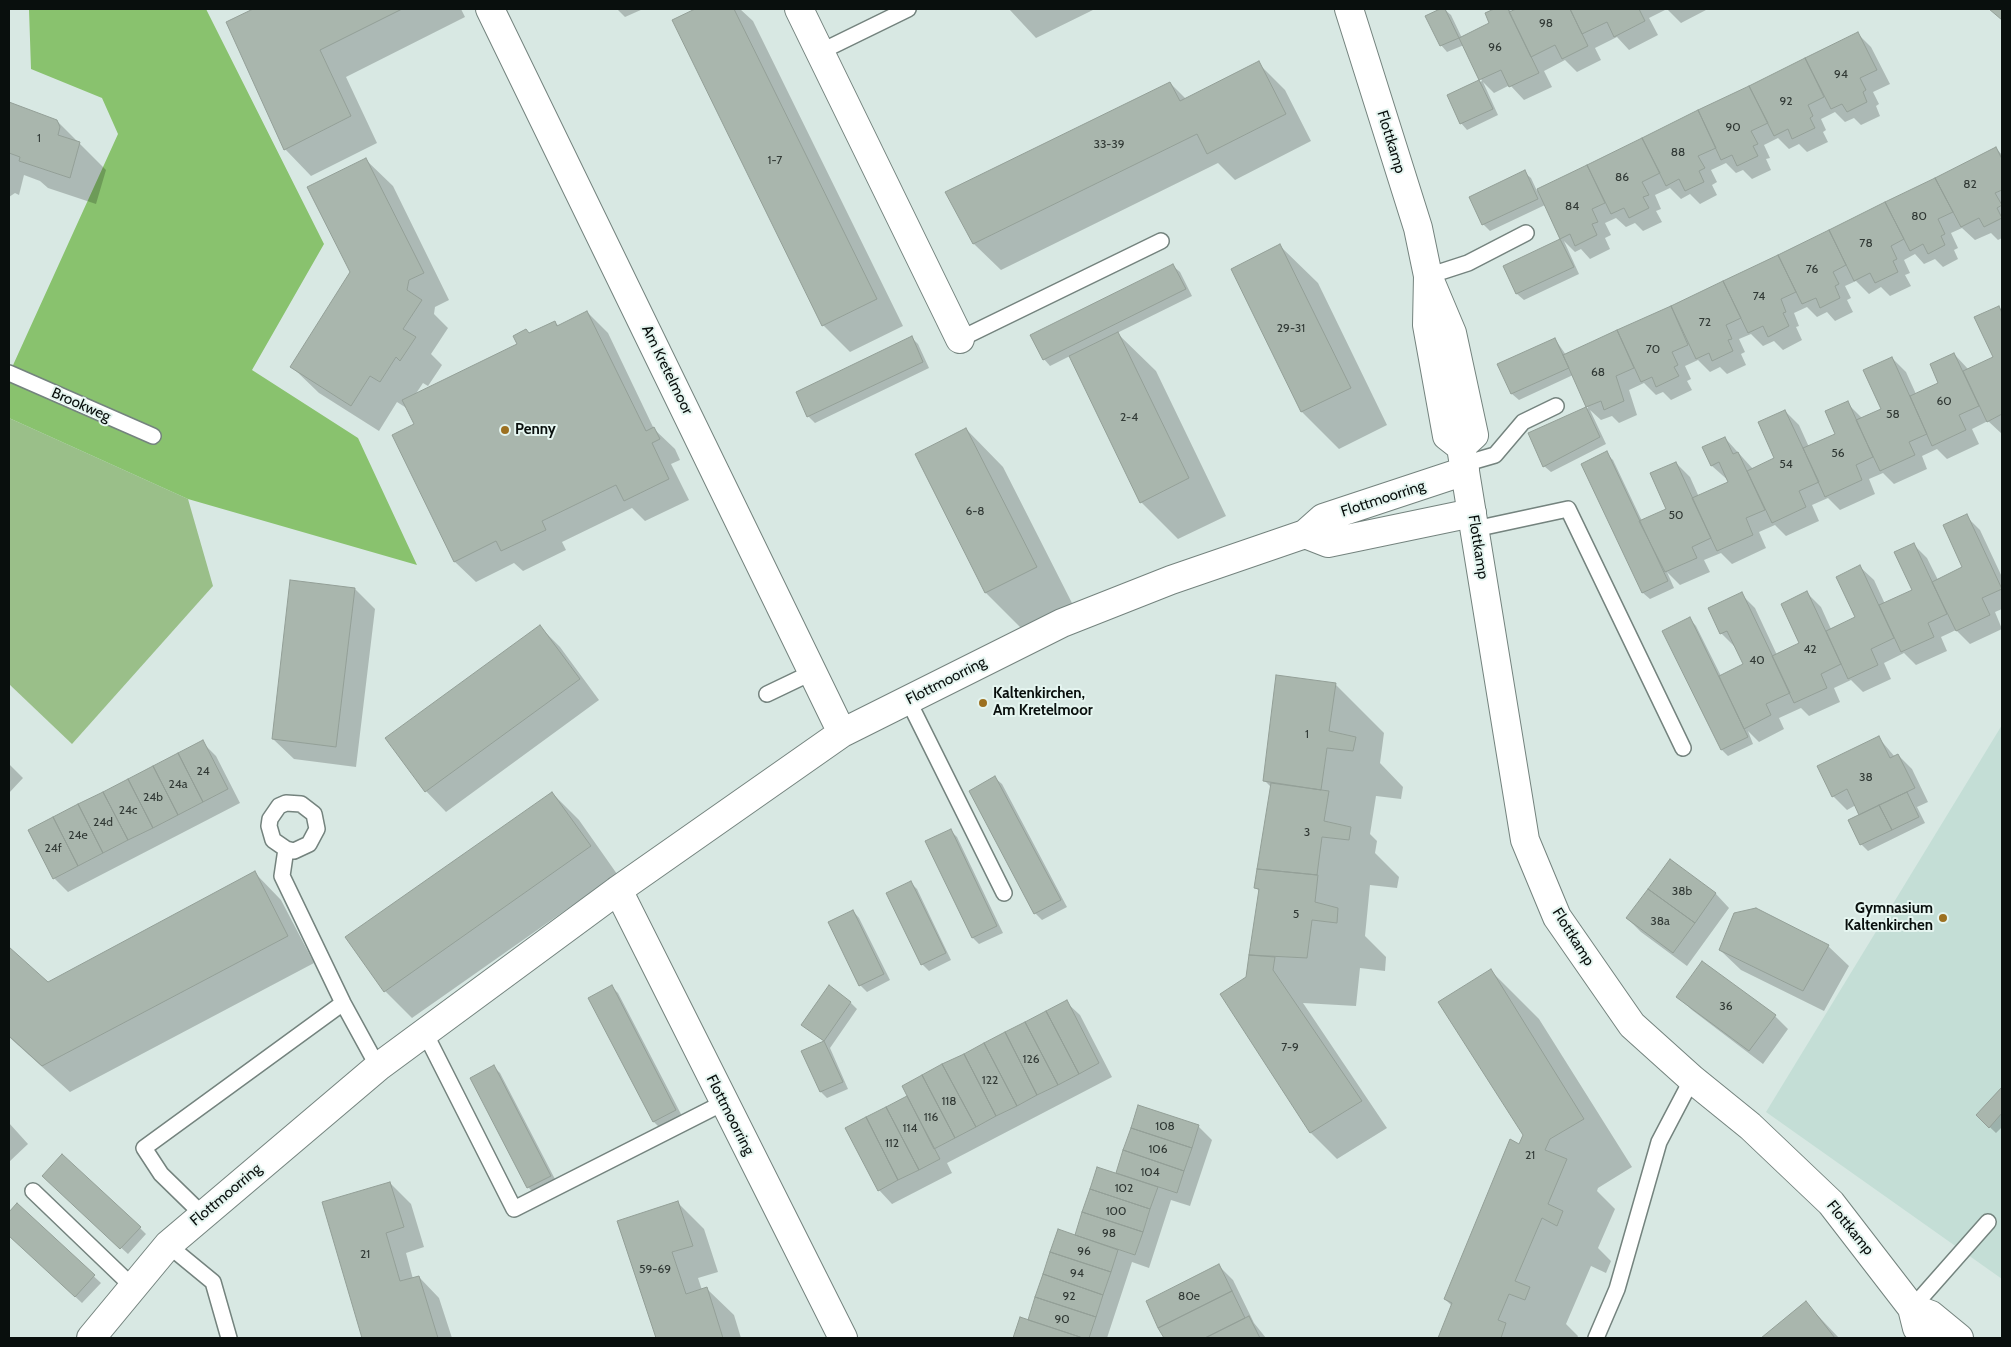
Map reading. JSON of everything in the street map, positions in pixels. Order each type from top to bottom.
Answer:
[{"type":"street","name":"Am Kretelmoor","points":[[490,9],[842,733]]},
{"type":"street","points":[[799,9],[960,339]]},
{"type":"street","name":"Flottkamp","points":[[1349,9],[1418,228],[1428,276],[1452,333],[1474,436],[1463,461],[1525,840],[1557,917],[1632,1025],[1692,1079],[1750,1126],[1831,1203],[1912,1308],[1917,1328],[1927,1338]]},
{"type":"street","name":"Flottmoorring","points":[[91,1338],[168,1245],[202,1214],[378,1067],[618,890],[842,733],[1062,623],[1171,580],[1306,534],[1323,518],[1463,461]]},
{"type":"street","name":"Flottmoorring","points":[[1306,534],[1328,543],[1473,521]]},
{"type":"street","name":"Flottmoorring","points":[[618,890],[723,1103],[843,1338]]},
{"type":"street","name":"Flottkamp","points":[[1912,1308],[1930,1315],[1959,1338]]},
{"type":"lane","points":[[820,52],[908,9]]},
{"type":"lane","points":[[1428,276],[1468,263],[1526,233]]},
{"type":"lane","points":[[960,339],[1160,240]]},
{"type":"lane","name":"Brookweg","points":[[9,373],[153,436]]},
{"type":"lane","points":[[1463,461],[1495,455],[1522,422],[1556,406]]},
{"type":"lane","points":[[1473,521],[1568,509],[1683,748]]},
{"type":"lane","points":[[767,694],[813,672]]},
{"type":"lane","points":[[908,700],[1004,893]]},
{"type":"lane","points":[[286,849],[282,876],[343,1003],[378,1067]]},
{"type":"lane","points":[[202,1214],[161,1174],[144,1148],[343,1003]]},
{"type":"lane","points":[[425,1033],[514,1209],[723,1103]]},
{"type":"lane","points":[[1596,1338],[1617,1289],[1659,1142],[1692,1079]]},
{"type":"lane","points":[[33,1191],[134,1287]]},
{"type":"lane","points":[[1912,1308],[1988,1222]]},
{"type":"lane","points":[[168,1245],[213,1282],[229,1338]]},
{"type":"shaded area","name":"Gymnasium Kaltenkirchen","points":[[2002,725],[2002,1279],[1766,1112]]},
{"type":"green space","points":[[29,9],[206,9],[324,244],[252,370],[358,438],[417,565],[188,499],[9,418],[9,374],[118,134],[102,98],[31,69]]},
{"type":"green space","points":[[9,418],[188,499],[213,586],[72,744],[9,684]]},
{"type":"building","points":[[253,9],[402,9],[320,50],[351,116],[284,150],[226,22]]},
{"type":"building","points":[[695,9],[734,9],[877,299],[822,326],[672,20]]},
{"type":"building","points":[[1440,9],[1445,9],[1459,38],[1440,46],[1425,16]]},
{"type":"building","points":[[1494,9],[1508,9],[1539,73],[1509,87],[1501,70],[1479,80],[1459,38],[1489,23],[1485,13]]},
{"type":"building","points":[[1516,9],[1570,9],[1588,46],[1562,59],[1555,45],[1531,57],[1509,12]]},
{"type":"building","points":[[1570,9],[1639,9],[1645,21],[1614,37],[1607,22],[1582,34]]},
{"type":"building","points":[[1989,9],[2002,9],[2002,20]]},
{"type":"building","points":[[1858,32],[1877,70],[1860,78],[1866,90],[1863,92],[1867,102],[1847,112],[1842,104],[1831,109],[1805,58]]},
{"type":"building","points":[[1805,58],[1824,97],[1808,105],[1813,116],[1810,118],[1815,128],[1792,139],[1788,129],[1774,136],[1749,86]]},
{"type":"building","points":[[1259,61],[1286,114],[1207,154],[1197,134],[973,244],[945,192],[1170,82],[1180,101]]},
{"type":"building","points":[[1479,80],[1493,109],[1460,124],[1447,95]]},
{"type":"building","points":[[1749,86],[1768,123],[1751,131],[1758,144],[1753,146],[1758,156],[1737,166],[1732,155],[1721,160],[1698,110]]},
{"type":"building","points":[[9,102],[57,120],[60,127],[58,135],[80,142],[70,178],[19,161],[20,157],[9,153]]},
{"type":"building","points":[[1698,110],[1716,148],[1698,156],[1705,168],[1699,171],[1704,182],[1685,191],[1679,179],[1666,186],[1642,138]]},
{"type":"building","points":[[1642,138],[1660,173],[1642,182],[1649,195],[1643,197],[1649,208],[1629,218],[1624,208],[1611,214],[1587,165]]},
{"type":"building","points":[[1996,147],[2002,159],[2002,190],[1995,193],[2002,205],[1997,208],[2002,218],[1984,227],[1979,218],[1961,227],[1935,178]]},
{"type":"building","points":[[366,158],[424,273],[409,280],[407,290],[422,300],[403,329],[416,337],[400,361],[396,357],[380,382],[370,376],[351,406],[290,367],[350,272],[307,187]]},
{"type":"building","points":[[1587,165],[1605,203],[1592,209],[1598,222],[1592,224],[1597,235],[1575,246],[1570,234],[1560,239],[1537,189]]},
{"type":"building","points":[[1525,170],[1538,199],[1482,225],[1469,197]]},
{"type":"building","points":[[1935,178],[1953,212],[1938,219],[1945,234],[1941,236],[1945,245],[1928,254],[1923,244],[1910,251],[1885,202]]},
{"type":"building","points":[[1885,202],[1904,239],[1891,246],[1897,259],[1893,261],[1898,272],[1875,283],[1870,273],[1854,281],[1829,230]]},
{"type":"building","points":[[1829,230],[1846,265],[1833,272],[1839,284],[1835,286],[1840,298],[1820,308],[1816,298],[1802,304],[1778,255]]},
{"type":"building","points":[[1560,239],[1574,267],[1516,294],[1503,266]]},
{"type":"building","points":[[1280,244],[1351,388],[1301,412],[1231,269]]},
{"type":"building","points":[[1778,255],[1796,292],[1781,299],[1786,312],[1783,313],[1789,326],[1768,337],[1763,326],[1748,333],[1723,281]]},
{"type":"building","points":[[1173,264],[1186,289],[1043,360],[1030,335]]},
{"type":"building","points":[[1723,281],[1741,318],[1726,325],[1732,339],[1728,340],[1733,351],[1712,361],[1709,353],[1696,359],[1671,306]]},
{"type":"building","points":[[1671,306],[1688,345],[1672,352],[1678,365],[1674,367],[1679,376],[1656,387],[1652,377],[1641,382],[1617,330]]},
{"type":"building","points":[[1999,306],[2002,313],[2002,414],[1987,422],[1963,371],[1993,357],[1974,317]]},
{"type":"building","points":[[587,311],[646,431],[654,427],[660,439],[652,443],[669,479],[624,501],[616,485],[542,521],[546,530],[501,551],[496,541],[454,562],[392,435],[414,424],[402,400],[517,344],[513,336],[526,329],[529,333],[555,321],[557,326]]},
{"type":"building","points":[[1617,330],[1634,368],[1616,376],[1624,401],[1604,410],[1601,401],[1586,407],[1563,355]]},
{"type":"building","points":[[1118,332],[1189,478],[1140,503],[1069,356]]},
{"type":"building","points":[[912,336],[923,362],[807,417],[796,392]]},
{"type":"building","points":[[1555,338],[1569,368],[1511,394],[1497,364]]},
{"type":"building","points":[[1954,353],[1979,406],[1959,415],[1966,430],[1932,446],[1910,396],[1938,383],[1930,364]]},
{"type":"building","points":[[1892,357],[1927,434],[1909,442],[1915,455],[1880,471],[1856,420],[1881,409],[1863,370]]},
{"type":"building","points":[[1848,401],[1873,457],[1856,465],[1862,480],[1825,497],[1803,448],[1835,434],[1825,411]]},
{"type":"building","points":[[1586,407],[1600,437],[1543,467],[1528,433]]},
{"type":"building","points":[[1785,410],[1819,482],[1799,491],[1806,507],[1772,523],[1747,471],[1774,458],[1758,422]]},
{"type":"building","points":[[966,428],[1037,567],[985,593],[915,454]]},
{"type":"building","points":[[1725,437],[1733,454],[1738,452],[1765,510],[1746,518],[1753,535],[1717,551],[1692,498],[1728,482],[1719,462],[1711,466],[1702,447]]},
{"type":"building","points":[[1607,451],[1668,581],[1642,593],[1581,464]]},
{"type":"building","points":[[1676,462],[1711,538],[1692,547],[1697,558],[1665,572],[1639,521],[1666,509],[1650,473]]},
{"type":"building","points":[[1967,514],[2002,589],[1982,598],[1990,615],[1956,631],[1932,582],[1962,567],[1943,525]]},
{"type":"building","points":[[1914,543],[1947,614],[1928,623],[1934,637],[1901,652],[1879,605],[1912,590],[1894,552]]},
{"type":"building","points":[[1860,565],[1894,638],[1871,649],[1878,665],[1848,679],[1826,631],[1855,617],[1836,577]]},
{"type":"building","points":[[290,580],[355,588],[336,747],[272,739]]},
{"type":"building","points":[[1807,591],[1841,664],[1821,674],[1827,688],[1794,703],[1772,656],[1799,643],[1781,604]]},
{"type":"building","points":[[1742,592],[1790,693],[1766,704],[1771,715],[1744,729],[1719,676],[1743,664],[1727,631],[1720,634],[1708,608]]},
{"type":"building","points":[[1690,617],[1748,737],[1721,750],[1662,631]]},
{"type":"building","points":[[540,625],[580,679],[425,792],[385,738]]},
{"type":"building","points":[[1276,675],[1336,683],[1329,731],[1356,737],[1353,751],[1327,748],[1321,790],[1263,781]]},
{"type":"building","points":[[1879,736],[1890,758],[1898,754],[1915,788],[1859,815],[1847,789],[1832,797],[1817,766]]},
{"type":"building","points":[[203,740],[228,789],[203,802],[178,753]]},
{"type":"building","points":[[178,753],[203,802],[178,815],[153,766]]},
{"type":"building","points":[[153,766],[178,815],[153,828],[128,779]]},
{"type":"building","points":[[995,776],[1061,900],[1034,914],[969,791]]},
{"type":"building","points":[[128,779],[153,828],[128,840],[103,792]]},
{"type":"building","points":[[1271,783],[1329,791],[1324,821],[1351,827],[1349,840],[1322,837],[1317,875],[1257,869]]},
{"type":"building","points":[[103,792],[128,840],[103,853],[78,804]]},
{"type":"building","points":[[552,792],[591,846],[384,992],[345,937]]},
{"type":"building","points":[[1907,792],[1919,817],[1892,830],[1879,805]]},
{"type":"building","points":[[78,804],[103,853],[78,866],[53,817]]},
{"type":"building","points":[[1879,805],[1892,830],[1860,845],[1848,820]]},
{"type":"building","points":[[53,817],[78,866],[53,879],[28,830]]},
{"type":"building","points":[[951,829],[997,926],[972,938],[925,841]]},
{"type":"building","points":[[1670,859],[1716,893],[1695,923],[1648,889]]},
{"type":"building","points":[[1257,869],[1318,875],[1315,902],[1338,908],[1337,923],[1312,920],[1307,958],[1249,955],[1259,889],[1254,888]]},
{"type":"building","points":[[255,871],[288,936],[42,1066],[9,1036],[9,947],[48,982]]},
{"type":"building","points":[[911,881],[946,953],[921,965],[886,893]]},
{"type":"building","points":[[1648,889],[1695,923],[1673,953],[1626,918]]},
{"type":"building","points":[[1756,908],[1829,945],[1803,991],[1719,950],[1734,913]]},
{"type":"building","points":[[853,910],[884,974],[859,986],[828,922]]},
{"type":"building","points":[[1249,955],[1275,957],[1273,970],[1362,1101],[1310,1133],[1220,994],[1246,977]]},
{"type":"building","points":[[1702,961],[1776,1015],[1749,1051],[1676,997]]},
{"type":"building","points":[[1491,969],[1584,1119],[1550,1139],[1545,1150],[1567,1159],[1548,1204],[1563,1211],[1557,1226],[1542,1218],[1515,1281],[1530,1287],[1525,1300],[1509,1294],[1498,1320],[1506,1323],[1501,1338],[1438,1338],[1452,1303],[1444,1299],[1510,1139],[1519,1144],[1523,1135],[1438,1002]]},
{"type":"building","points":[[612,985],[676,1110],[653,1122],[588,998]]},
{"type":"building","points":[[829,985],[851,1002],[824,1041],[801,1025]]},
{"type":"building","points":[[1067,1000],[1099,1063],[1079,1074],[1046,1011]]},
{"type":"building","points":[[1046,1011],[1079,1074],[1058,1085],[1025,1022]]},
{"type":"building","points":[[1025,1022],[1058,1085],[1037,1095],[1005,1032]]},
{"type":"building","points":[[1005,1032],[1037,1095],[1017,1106],[984,1043]]},
{"type":"building","points":[[824,1041],[843,1082],[820,1092],[801,1051]]},
{"type":"building","points":[[984,1043],[1017,1106],[996,1116],[964,1054]]},
{"type":"building","points":[[964,1054],[996,1116],[976,1127],[942,1064]]},
{"type":"building","points":[[942,1064],[976,1127],[955,1138],[922,1075]]},
{"type":"building","points":[[494,1065],[551,1176],[527,1188],[470,1078]]},
{"type":"building","points":[[922,1075],[955,1138],[934,1149],[902,1086]]},
{"type":"building","points":[[2002,1087],[2002,1113],[1989,1128],[1976,1115]]},
{"type":"building","points":[[907,1096],[940,1159],[919,1170],[886,1107]]},
{"type":"building","points":[[1138,1105],[1199,1125],[1192,1148],[1131,1128]]},
{"type":"building","points":[[886,1107],[919,1170],[898,1180],[866,1117]]},
{"type":"building","points":[[866,1117],[898,1180],[878,1191],[845,1128]]},
{"type":"building","points":[[1131,1128],[1192,1148],[1184,1171],[1123,1150]]},
{"type":"building","points":[[1123,1150],[1184,1171],[1177,1193],[1116,1173]]},
{"type":"building","points":[[62,1154],[141,1227],[120,1249],[42,1176]]},
{"type":"building","points":[[1097,1167],[1158,1187],[1150,1209],[1090,1189]]},
{"type":"building","points":[[390,1182],[404,1227],[386,1233],[400,1281],[419,1276],[438,1338],[362,1338],[322,1202]]},
{"type":"building","points":[[1090,1189],[1150,1209],[1143,1232],[1082,1212]]},
{"type":"building","points":[[678,1201],[693,1246],[672,1252],[686,1294],[707,1287],[723,1338],[656,1338],[617,1221]]},
{"type":"building","points":[[17,1203],[95,1275],[75,1297],[9,1236],[9,1212]]},
{"type":"building","points":[[1082,1212],[1143,1232],[1135,1255],[1075,1235]]},
{"type":"building","points":[[1058,1229],[1118,1250],[1111,1272],[1050,1252]]},
{"type":"building","points":[[1050,1252],[1111,1272],[1103,1295],[1043,1274]]},
{"type":"building","points":[[1219,1264],[1232,1291],[1158,1328],[1146,1301]]},
{"type":"building","points":[[1043,1274],[1103,1295],[1096,1317],[1035,1297]]},
{"type":"building","points":[[1232,1291],[1245,1318],[1205,1338],[1164,1338],[1158,1328]]},
{"type":"building","points":[[1035,1297],[1096,1317],[1089,1338],[1083,1338],[1028,1320]]},
{"type":"building","points":[[1806,1301],[1835,1338],[1761,1338]]},
{"type":"building","points":[[1249,1316],[1260,1338],[1205,1338]]},
{"type":"building","points":[[1020,1317],[1080,1337],[1013,1338]]},
{"type":"place","name":"Penny","points":[[505,430]]},
{"type":"place","name":"Kaltenkirchen, Am Kretelmoor","points":[[983,703]]},
{"type":"place","name":"Gymnasium Kaltenkirchen","points":[[1943,918]]}]
